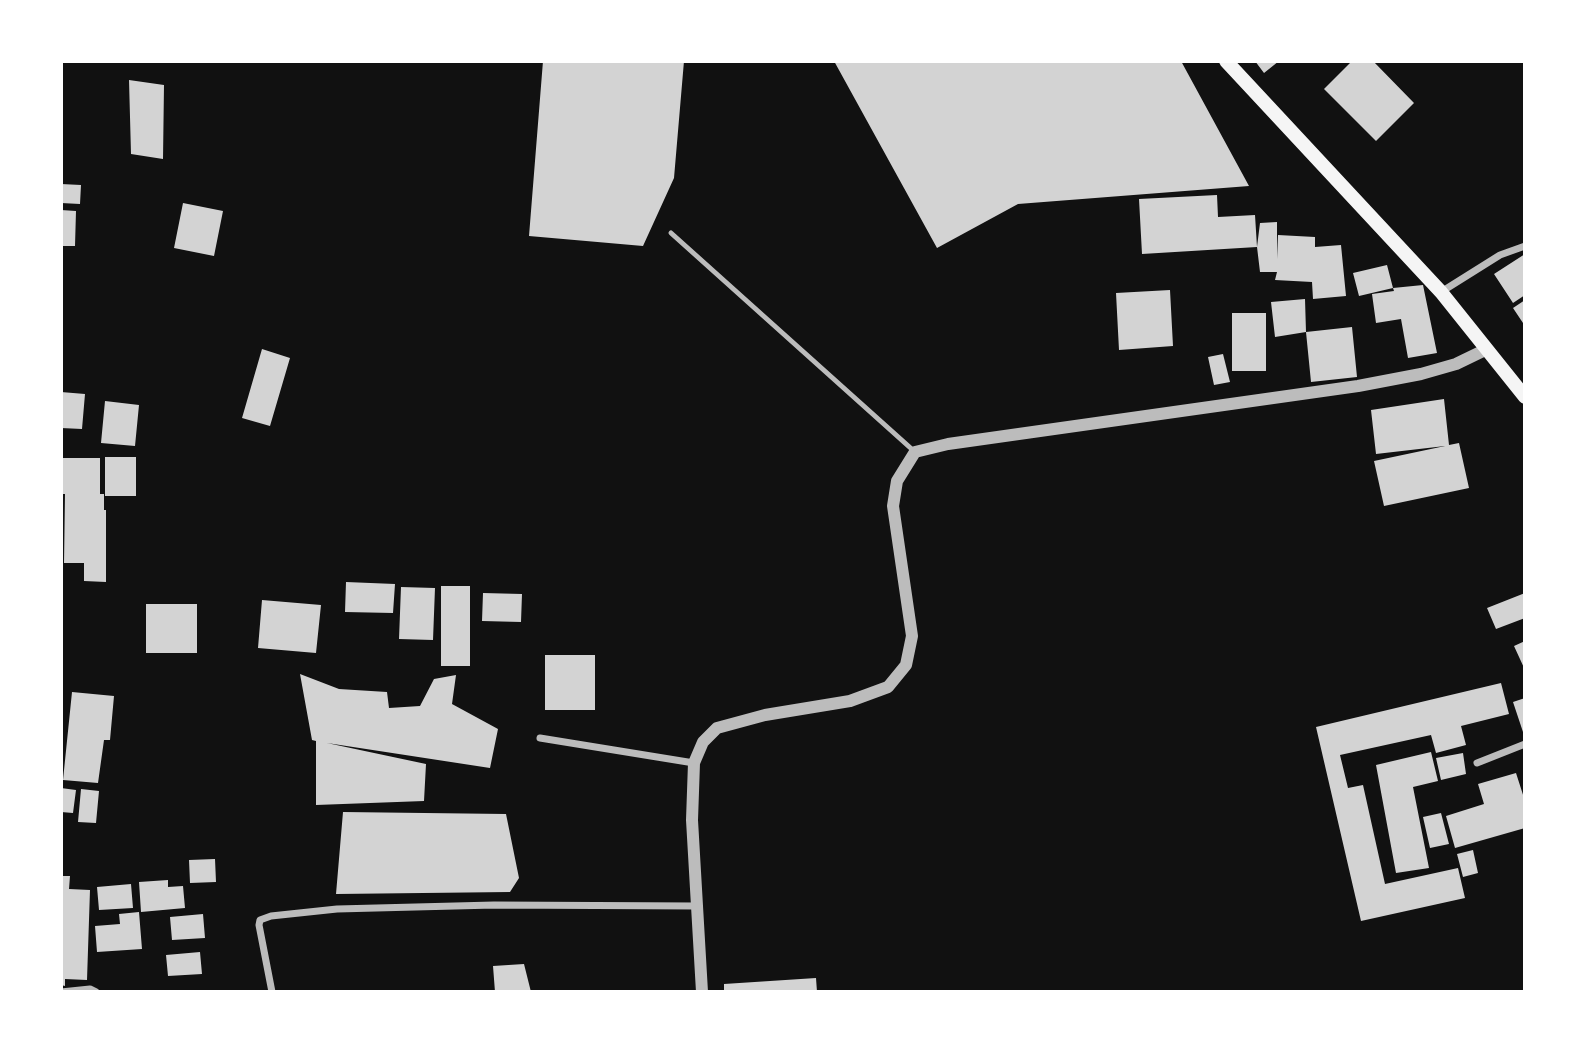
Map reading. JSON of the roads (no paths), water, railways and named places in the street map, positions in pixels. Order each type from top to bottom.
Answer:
[{"type":"main road","points":[[1226,61],[1441,292],[1525,397]]},
{"type":"street","points":[[1441,292],[1500,255],[1525,246]]},
{"type":"street","points":[[702,992],[692,820],[694,762],[703,742],[717,728],[765,715],[850,701],[888,687],[906,665],[912,636],[893,506],[897,481],[915,452],[948,444],[1358,386],[1456,364],[1487,349]]},
{"type":"street","points":[[540,738],[694,762]]},
{"type":"street","points":[[1477,763],[1525,744]]},
{"type":"street","points":[[271,992],[259,925],[260,920],[271,916],[337,909],[494,905],[697,906]]},
{"type":"street","points":[[61,992],[90,989],[96,992]]},
{"type":"lane","points":[[671,233],[915,452]]}]
